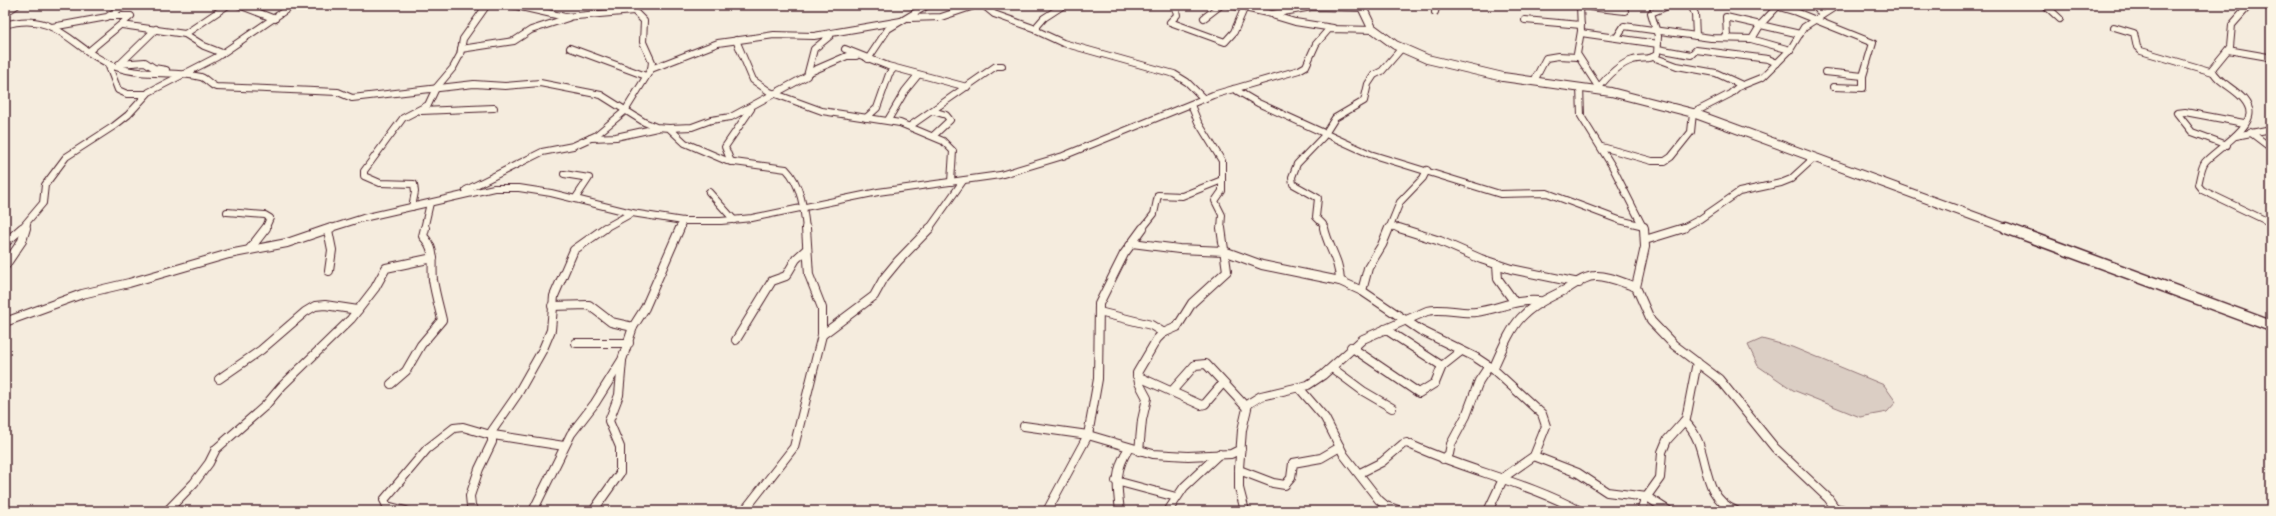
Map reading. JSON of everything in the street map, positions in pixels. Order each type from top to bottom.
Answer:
[{"type":"main road","points":[[1361,6],[1365,17],[1375,30],[1401,49],[1439,64],[1534,81],[1598,89],[1693,113],[2271,326]]},
{"type":"street","points":[[5,13],[16,5]]},
{"type":"street","points":[[111,16],[125,5]]},
{"type":"street","points":[[185,34],[228,5]]},
{"type":"street","points":[[239,5],[275,19]]},
{"type":"street","points":[[283,5],[292,6]]},
{"type":"street","points":[[412,207],[415,192],[414,184],[390,184],[367,180],[363,174],[398,124],[408,115],[426,107],[436,88],[453,68],[461,49],[463,39],[487,6],[492,5]]},
{"type":"street","points":[[512,5],[570,17]]},
{"type":"street","points":[[5,322],[82,294],[129,283],[249,250],[287,243],[363,218],[412,207],[451,196],[481,184],[512,166],[542,152],[573,146],[591,138],[608,127],[625,111],[651,69],[652,62],[643,42],[644,21],[628,5]]},
{"type":"street","points":[[868,59],[885,32],[921,7],[928,5]]},
{"type":"street","points":[[907,18],[941,17],[977,5]]},
{"type":"street","points":[[983,5],[994,14],[1036,28],[1044,36],[1063,43],[1174,74],[1187,82],[1204,99]]},
{"type":"street","points":[[1036,28],[1044,18],[1064,5]]},
{"type":"street","points":[[1175,5],[1177,15],[1170,22],[1224,42],[1232,36],[1238,18],[1244,9]]},
{"type":"street","points":[[1204,18],[1221,5]]},
{"type":"street","points":[[1230,5],[1272,14],[1295,22],[1334,28],[1375,30]]},
{"type":"street","points":[[1433,5],[1436,8],[1435,12]]},
{"type":"street","points":[[1626,11],[1580,5],[1581,33],[1577,50],[1578,57],[1598,89],[1622,64],[1636,59],[1653,57],[1677,66],[1716,73],[1742,85]]},
{"type":"street","points":[[1653,57],[1658,46],[1657,29],[1651,12],[1670,5]]},
{"type":"street","points":[[1691,5],[1696,17],[1696,36]]},
{"type":"street","points":[[1814,5],[1822,15]]},
{"type":"street","points":[[1602,147],[1652,161],[1665,161],[1671,157],[1691,132],[1693,113],[1742,85],[1763,77],[1790,50],[1804,27],[1838,5]]},
{"type":"street","points":[[2045,5],[2060,19]]},
{"type":"street","points":[[2213,72],[2214,65],[2230,47],[2229,32],[2231,24],[2235,18],[2246,9],[2247,5]]},
{"type":"street","points":[[5,243],[28,223],[45,200],[45,185],[62,161],[128,115],[146,94],[222,53],[275,19],[292,6]]},
{"type":"street","points":[[1272,14],[1312,7],[1361,6]]},
{"type":"street","points":[[1751,40],[1761,24],[1776,6],[1872,43],[1873,47],[1862,76],[1862,89],[1833,87]]},
{"type":"street","points":[[461,49],[514,41],[531,30],[570,17],[634,10]]},
{"type":"street","points":[[52,27],[111,16],[130,15],[122,25],[89,51]]},
{"type":"street","points":[[1727,37],[1726,17],[1800,34]]},
{"type":"street","points":[[5,18],[37,21],[52,27],[67,34],[108,64],[179,75],[203,77],[216,87],[338,92],[350,98],[389,93],[417,92],[436,88],[474,84],[506,86],[540,83],[598,94],[651,126],[669,128],[692,127],[711,120],[731,117],[807,76],[810,72],[847,56],[859,56]]},
{"type":"street","points":[[5,24],[16,20]]},
{"type":"street","points":[[1525,20],[1581,25]]},
{"type":"street","points":[[651,69],[710,45],[736,40],[774,35],[802,36],[844,31],[901,21]]},
{"type":"street","points":[[122,25],[185,34],[204,46],[222,53]]},
{"type":"street","points":[[1617,37],[1624,26],[1657,29],[1710,38],[1727,37],[1751,40],[1790,50]]},
{"type":"street","points":[[2114,27],[2134,33],[2137,48],[2141,51],[2213,72],[2244,100],[2250,110],[2244,123],[2236,136],[2205,162],[2199,188],[2271,223]]},
{"type":"street","points":[[451,196],[506,188],[533,190],[632,213],[683,221],[734,220],[878,192],[1000,175],[1044,162],[1142,122],[1204,99],[1234,89],[1280,78],[1303,69],[1316,44],[1328,30],[1334,28]]},
{"type":"street","points":[[118,66],[156,29]]},
{"type":"street","points":[[810,72],[810,56],[816,46],[825,38],[844,31]]},
{"type":"street","points":[[1581,33],[1617,37],[1690,55],[1693,54],[1694,50],[1696,50],[1768,59],[1777,63]]},
{"type":"street","points":[[736,40],[753,80],[775,94],[822,111],[888,120],[910,126],[943,141],[953,151],[951,182]]},
{"type":"street","points":[[570,48],[612,65],[646,76]]},
{"type":"street","points":[[845,49],[859,56],[894,68],[967,87]]},
{"type":"street","points":[[1340,281],[1340,269],[1336,258],[1326,239],[1323,224],[1316,217],[1318,198],[1295,186],[1292,180],[1293,173],[1302,158],[1314,150],[1337,116],[1364,101],[1368,84],[1374,75],[1382,71],[1401,49]]},
{"type":"street","points":[[2228,50],[2268,57]]},
{"type":"street","points":[[1534,81],[1546,58],[1558,56],[1578,57]]},
{"type":"street","points":[[118,66],[145,62],[154,68],[171,71],[179,75]]},
{"type":"street","points":[[108,64],[118,90],[127,94],[146,94]]},
{"type":"street","points":[[910,126],[996,66],[1002,66]]},
{"type":"street","points":[[866,118],[877,108],[889,74],[894,68]]},
{"type":"street","points":[[1825,72],[1862,76]]},
{"type":"street","points":[[888,120],[905,91],[918,75]]},
{"type":"street","points":[[1580,87],[1581,116],[1602,147],[1644,226],[1645,240],[1636,287],[1647,314],[1656,328],[1719,379],[1781,454],[1828,498],[1837,509],[1850,511]]},
{"type":"street","points":[[1234,89],[1258,104],[1326,133],[1370,154],[1427,170],[1500,194],[1512,195],[1546,193],[1629,224],[1644,226]]},
{"type":"street","points":[[1137,376],[1157,339],[1164,333],[1177,327],[1192,303],[1226,272],[1221,227],[1222,214],[1215,201],[1222,192],[1221,157],[1198,122],[1191,105]]},
{"type":"street","points":[[731,162],[725,147],[753,106]]},
{"type":"street","points":[[416,111],[494,108]]},
{"type":"street","points":[[933,111],[946,116],[950,120],[933,136]]},
{"type":"street","points":[[2227,144],[2192,132],[2177,113],[2185,112],[2244,123]]},
{"type":"street","points":[[591,138],[616,138],[659,127]]},
{"type":"street","points":[[669,128],[685,143],[731,162],[786,169],[791,174],[804,207],[809,275],[822,308],[822,335],[810,377],[800,428],[794,447],[744,511]]},
{"type":"street","points":[[2236,136],[2271,129]]},
{"type":"street","points":[[2250,132],[2271,148]]},
{"type":"street","points":[[1645,240],[1675,233],[1695,223],[1729,197],[1753,186],[1774,184],[1790,179],[1804,170],[1814,158]]},
{"type":"street","points":[[1362,291],[1369,265],[1391,226],[1400,202],[1423,178],[1427,170]]},
{"type":"street","points":[[564,174],[589,178],[575,199]]},
{"type":"street","points":[[1047,511],[1088,435],[1098,379],[1099,312],[1101,300],[1118,269],[1124,254],[1154,214],[1158,195],[1182,196],[1222,180]]},
{"type":"street","points":[[822,335],[874,296],[884,278],[898,261],[929,230],[963,181]]},
{"type":"street","points":[[709,192],[734,220]]},
{"type":"street","points":[[391,384],[406,371],[422,345],[442,320],[433,279],[433,258],[430,244],[423,234],[429,213],[430,202]]},
{"type":"street","points":[[227,212],[265,215],[270,218],[269,224],[249,250]]},
{"type":"street","points":[[475,511],[470,504],[472,489],[492,442],[494,429],[518,395],[543,350],[551,330],[554,296],[574,250],[602,230],[632,213]]},
{"type":"street","points":[[533,511],[573,430],[601,394],[622,360],[633,327],[645,308],[683,221]]},
{"type":"street","points":[[5,266],[22,241],[28,223]]},
{"type":"street","points":[[1391,226],[1440,241],[1497,264],[1517,270],[1579,282]]},
{"type":"street","points":[[328,230],[331,237],[332,256],[329,271]]},
{"type":"street","points":[[1132,243],[1179,249],[1224,251],[1262,265],[1340,281],[1362,291],[1404,320],[1491,368],[1536,408],[1545,419],[1545,431],[1534,456],[1517,466],[1504,477],[1488,511]]},
{"type":"street","points":[[736,340],[772,281],[786,276],[796,259],[807,249]]},
{"type":"street","points":[[167,511],[194,483],[211,461],[216,449],[265,406],[282,386],[358,310],[386,268],[433,258]]},
{"type":"street","points":[[1497,264],[1498,279],[1513,300]]},
{"type":"street","points":[[1443,459],[1449,454],[1451,444],[1466,416],[1478,381],[1491,368],[1515,321],[1527,308],[1579,282],[1595,276],[1636,287]]},
{"type":"street","points":[[1245,511],[1240,492],[1239,470],[1246,407],[1254,400],[1265,395],[1300,389],[1321,379],[1351,347],[1364,338],[1404,320],[1433,310],[1480,312],[1513,300],[1539,301]]},
{"type":"street","points":[[219,379],[261,350],[311,309],[325,305],[358,310]]},
{"type":"street","points":[[552,306],[589,306],[611,322],[633,327]]},
{"type":"street","points":[[1099,312],[1152,325],[1164,333]]},
{"type":"street","points":[[1385,329],[1442,366]]},
{"type":"street","points":[[576,343],[629,342]]},
{"type":"street","points":[[1351,347],[1419,393],[1432,385],[1440,376],[1442,366],[1461,351]]},
{"type":"street","points":[[593,511],[620,473],[620,447],[609,421],[619,395],[622,360]]},
{"type":"street","points":[[1641,511],[1647,496],[1660,478],[1662,452],[1667,440],[1684,421],[1697,362]]},
{"type":"street","points":[[1172,390],[1197,364],[1207,365],[1246,407]]},
{"type":"street","points":[[1332,368],[1363,391],[1392,408]]},
{"type":"street","points":[[1137,376],[1172,390],[1202,405],[1223,383]]},
{"type":"street","points":[[1137,376],[1147,398],[1142,420],[1139,451]]},
{"type":"street","points":[[1300,389],[1325,418],[1340,447],[1383,504],[1401,511]]},
{"type":"street","points":[[1684,421],[1692,426],[1696,433],[1705,470],[1721,503],[1736,511]]},
{"type":"street","points":[[1024,426],[1088,435],[1139,451],[1160,455],[1231,454],[1241,449]]},
{"type":"street","points":[[406,511],[387,506],[384,500],[412,466],[446,432],[462,428],[492,435],[518,437],[564,446]]},
{"type":"street","points":[[1360,473],[1382,462],[1404,443],[1443,459],[1504,477],[1563,501],[1580,511]]},
{"type":"street","points":[[1239,470],[1273,483],[1285,485],[1292,478],[1293,463],[1321,458],[1340,447]]},
{"type":"street","points":[[1120,511],[1116,481],[1122,458],[1129,448]]},
{"type":"street","points":[[1168,511],[1176,497],[1191,479],[1219,454]]},
{"type":"street","points":[[1534,456],[1578,473],[1607,492],[1647,496],[1669,511]]},
{"type":"street","points":[[1116,481],[1176,497]]},
{"type":"shaded area","points":[[1762,339],[1792,347],[1884,385],[1896,402],[1887,412],[1860,417],[1793,390],[1758,366],[1748,345]]}]
